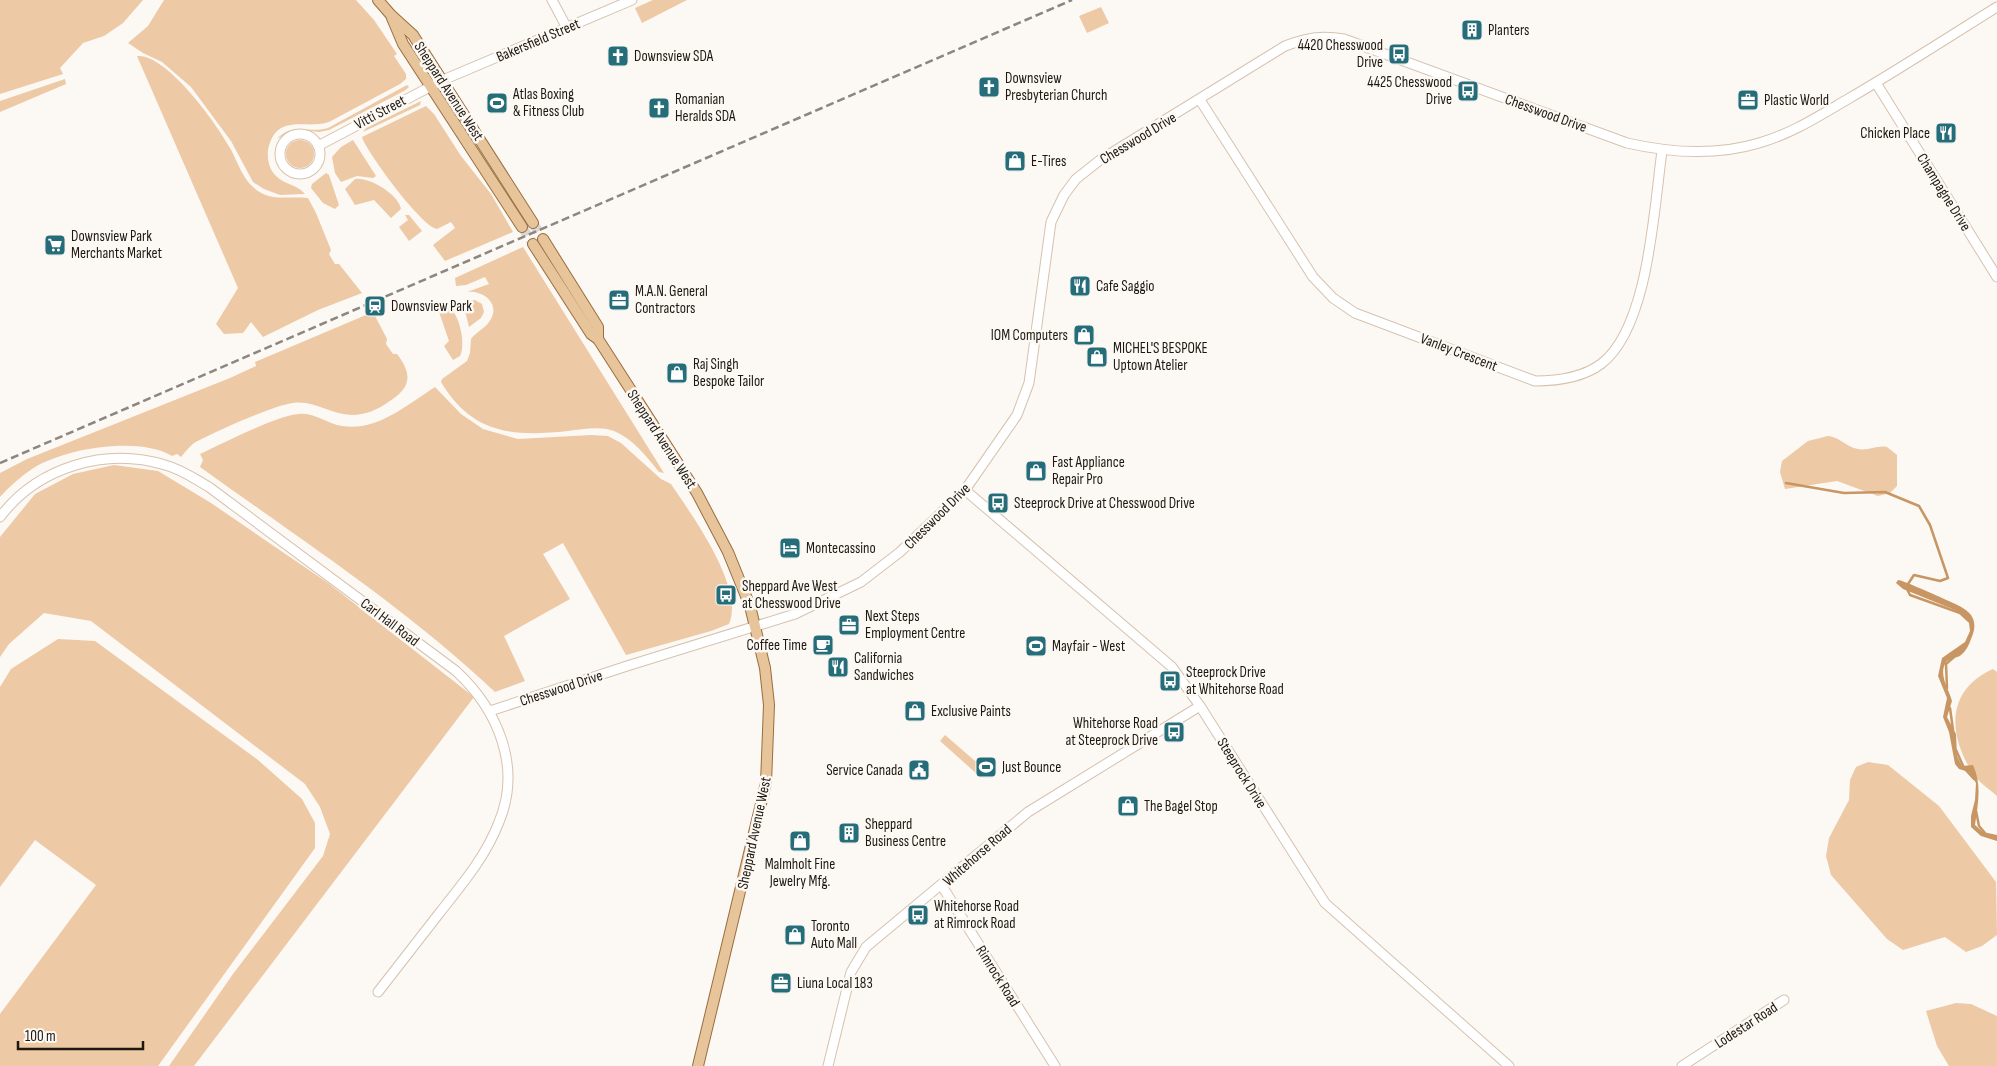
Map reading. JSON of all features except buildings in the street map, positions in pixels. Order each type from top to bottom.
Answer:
[{"type":"main road","name":"Sheppard Avenue West","points":[[378,0],[391,16],[413,34],[533,222]]},
{"type":"main road","name":"Sheppard Avenue West","points":[[391,16],[403,44],[522,227]]},
{"type":"main road","name":"Sheppard Avenue West","points":[[543,239],[598,327],[598,339]]},
{"type":"main road","name":"Sheppard Avenue West","points":[[533,244],[590,334],[598,339],[697,493],[728,552],[745,591],[756,627],[769,706],[766,783],[698,1066]]},
{"type":"street","points":[[552,0],[567,28]]},
{"type":"street","name":"Bakersfield Street","points":[[443,80],[632,0]]},
{"type":"street","name":"Chesswood Drive","points":[[490,712],[627,666],[756,627],[818,604],[861,582],[900,552],[965,490],[1010,429],[1025,395],[1028,383],[1051,222],[1064,195],[1076,179],[1100,160],[1285,46],[1306,38],[1324,36],[1344,39],[1627,143],[1662,151],[1709,152],[1759,143],[1795,130],[1876,83],[1997,7]]},
{"type":"street","name":"Vitti Street","points":[[318,146],[443,80]]},
{"type":"street","name":"Champagne Drive","points":[[1876,83],[1997,276]]},
{"type":"street","name":"Vanley Crescent","points":[[1200,100],[1313,278],[1333,298],[1355,313],[1535,381],[1557,381],[1577,376],[1601,364],[1619,342],[1634,314],[1643,282],[1662,151]]},
{"type":"street","points":[[301,134],[308,136],[318,146],[319,160],[311,171],[298,174],[291,172],[282,163],[280,149],[288,138],[301,134]]},
{"type":"street","name":"Carl Hall Road","points":[[0,517],[16,499],[40,480],[68,467],[85,462],[136,458],[178,470],[209,487],[456,672],[478,694],[490,712],[503,742],[508,766],[507,795],[499,824],[471,873],[378,992]]},
{"type":"street","name":"Steeprock Drive","points":[[965,490],[1161,657],[1179,676],[1325,903],[1509,1066]]},
{"type":"street","name":"Whitehorse Road","points":[[828,1066],[850,972],[866,947],[881,933],[942,886],[1028,812],[1200,706]]},
{"type":"street","name":"Rimrock Road","points":[[942,886],[1055,1066]]},
{"type":"street","name":"Lodestar Road","points":[[1682,1066],[1784,1000]]},
{"type":"shaded area","points":[[0,0],[143,0],[123,23],[104,36],[83,43],[60,68],[63,74],[0,94]]},
{"type":"shaded area","points":[[164,0],[356,0],[374,20],[397,54],[394,56],[406,74],[406,79],[329,122],[293,125],[278,131],[272,138],[268,150],[270,167],[273,173],[282,181],[298,188],[305,194],[280,195],[264,189],[253,182],[231,141],[191,87],[162,62],[128,43],[148,26]]},
{"type":"shaded area","points":[[653,0],[687,0],[642,23],[635,8]]},
{"type":"shaded area","points":[[1101,7],[1109,23],[1087,33],[1079,16]]},
{"type":"shaded area","points":[[137,56],[149,58],[162,66],[190,92],[214,123],[249,183],[259,192],[272,197],[308,198],[331,250],[329,254],[335,264],[339,264],[362,293],[318,310],[263,337],[251,322],[243,333],[224,334],[216,324],[238,288]]},
{"type":"shaded area","points":[[65,79],[66,84],[0,112],[0,101]]},
{"type":"shaded area","points":[[407,85],[409,87],[329,130],[319,132],[297,129],[315,130],[328,128]]},
{"type":"shaded area","points":[[421,101],[420,105],[363,132],[366,128]]},
{"type":"shaded area","points":[[426,106],[434,114],[461,156],[491,194],[513,232],[445,261],[433,245],[455,228],[451,222],[437,229],[420,216],[384,173],[362,137]]},
{"type":"shaded area","points":[[296,129],[277,139],[283,134]]},
{"type":"shaded area","points":[[300,140],[310,144],[314,154],[310,164],[300,168],[290,164],[286,154],[290,144]]},
{"type":"shaded area","points":[[353,140],[376,176],[373,178],[357,176],[341,182],[335,173],[332,157],[341,147]]},
{"type":"shaded area","points":[[326,173],[329,175],[339,205],[335,209],[323,203],[311,188],[312,184]]},
{"type":"shaded area","points":[[355,179],[368,181],[383,188],[395,198],[401,209],[391,218],[374,200],[355,205],[345,189]]},
{"type":"shaded area","points":[[405,215],[409,215],[422,231],[409,241],[399,227],[408,220]]},
{"type":"shaded area","points":[[523,247],[664,473],[659,472],[639,448],[627,438],[609,429],[591,428],[548,433],[529,433],[512,432],[480,422],[453,399],[441,382],[442,379],[467,361],[470,353],[471,339],[489,322],[493,310],[492,305],[485,296],[479,293],[467,292],[489,284],[485,277],[466,285],[456,286],[455,278]]},
{"type":"shaded area","points":[[475,300],[482,304],[484,312],[481,318],[469,327],[464,307],[469,301]]},
{"type":"shaded area","points":[[449,307],[459,323],[462,338],[460,356],[453,360],[444,346],[449,341],[438,309]]},
{"type":"shaded area","points":[[373,312],[387,339],[386,344],[393,354],[397,354],[406,369],[407,375],[407,382],[401,393],[379,408],[366,413],[352,415],[337,413],[316,405],[293,403],[284,405],[243,420],[203,438],[194,443],[181,457],[177,454],[172,456],[158,450],[141,447],[102,447],[82,450],[63,455],[32,469],[0,497],[0,473],[27,459],[230,378],[256,366],[255,362]]},
{"type":"shaded area","points":[[435,387],[461,414],[483,429],[518,439],[591,435],[608,436],[621,443],[661,479],[671,484],[714,551],[730,591],[732,609],[729,624],[711,631],[626,655],[563,543],[543,554],[570,599],[504,636],[525,681],[495,692],[461,661],[388,602],[314,547],[200,467],[203,460],[200,454],[277,420],[305,414],[342,426],[368,425],[392,415]]},
{"type":"shaded area","points":[[1828,436],[1858,449],[1887,447],[1897,455],[1897,486],[1890,493],[1878,496],[1837,481],[1785,489],[1780,472],[1782,461],[1808,441]]},
{"type":"shaded area","points":[[114,465],[158,471],[211,503],[328,583],[474,697],[194,1066],[169,1066],[233,974],[323,856],[330,834],[320,807],[305,784],[91,621],[44,613],[9,644],[0,657],[0,537],[35,494],[73,474]]},
{"type":"shaded area","points":[[1898,580],[1955,604],[1972,616],[1974,630],[1967,648],[1959,656],[1946,662],[1943,669],[1952,701],[1947,717],[1956,734],[1957,756],[1962,766],[1973,765],[1976,772],[1978,794],[1975,825],[1983,832],[1997,835],[1997,841],[1981,836],[1971,827],[1976,783],[1969,772],[1959,769],[1955,764],[1949,732],[1943,717],[1947,698],[1938,676],[1942,658],[1965,642],[1970,631],[1969,623],[1955,610],[1903,589],[1896,583]]},
{"type":"shaded area","points":[[58,639],[95,641],[258,760],[302,799],[315,823],[315,848],[158,1066],[0,1066],[0,1014],[96,885],[35,840],[0,887],[0,687],[11,669]]},
{"type":"shaded area","points":[[1993,669],[1997,672],[1997,796],[1980,782],[1972,772],[1964,758],[1956,728],[1956,714],[1959,701],[1978,678]]},
{"type":"shaded area","points":[[945,735],[982,767],[977,774],[940,741]]},
{"type":"shaded area","points":[[1868,762],[1888,765],[1939,806],[1996,882],[1997,935],[1982,946],[1966,952],[1945,937],[1903,950],[1887,939],[1831,875],[1826,856],[1829,838],[1849,800],[1850,780],[1856,767]]},
{"type":"shaded area","points":[[1956,1003],[1971,1004],[1997,1016],[1997,1066],[1949,1066],[1937,1046],[1926,1011]]},
{"type":"waterway","points":[[1786,483],[1844,493],[1885,492],[1919,506],[1930,525],[1948,578],[1940,581],[1914,575],[1908,584]]},
{"type":"waterway","points":[[1907,589],[1910,595],[1960,613]]},
{"type":"waterway","points":[[1947,688],[1946,664],[1954,657]]},
{"type":"waterway","points":[[1950,708],[1953,730]]},
{"type":"waterway","points":[[1956,750],[1964,768],[1974,779]]},
{"type":"waterway","points":[[1976,811],[1979,826],[1985,833]]},
{"type":"tunnel","points":[[533,223],[543,239]]},
{"type":"tunnel","points":[[522,227],[533,244]]},
{"type":"railway","points":[[0,463],[1072,0]]},
{"type":"place","name":"Planters","points":[[1472,30]]},
{"type":"place","name":"4420 Chesswood Drive","points":[[1399,54]]},
{"type":"place","name":"Downsview SDA","points":[[618,56]]},
{"type":"place","name":"Downsview Presbyterian Church","points":[[989,87]]},
{"type":"place","name":"4425 Chesswood Drive","points":[[1468,91]]},
{"type":"place","name":"Plastic World","points":[[1748,100]]},
{"type":"place","name":"Atlas Boxing & Fitness Club","points":[[497,103]]},
{"type":"place","name":"Romanian Heralds SDA","points":[[659,108]]},
{"type":"place","name":"Chicken Place","points":[[1946,133]]},
{"type":"place","name":"E-Tires","points":[[1015,161]]},
{"type":"place","name":"Downsview Park Merchants Market","points":[[55,245]]},
{"type":"place","name":"Cafe Saggio","points":[[1080,286]]},
{"type":"place","name":"M.A.N. General Contractors","points":[[619,300]]},
{"type":"place","name":"Downsview Park","points":[[375,306]]},
{"type":"place","name":"IOM Computers","points":[[1084,335]]},
{"type":"place","name":"MICHEL'S BESPOKE Uptown Atelier","points":[[1097,357]]},
{"type":"place","name":"Raj Singh Bespoke Tailor","points":[[677,373]]},
{"type":"place","name":"Fast Appliance Repair Pro","points":[[1036,471]]},
{"type":"place","name":"Steeprock Drive at Chesswood Drive","points":[[998,503]]},
{"type":"place","name":"Montecassino","points":[[790,548]]},
{"type":"place","name":"Sheppard Ave West at Chesswood Drive","points":[[726,595]]},
{"type":"place","name":"Next Steps Employment Centre","points":[[849,625]]},
{"type":"place","name":"Coffee Time","points":[[823,645]]},
{"type":"place","name":"Mayfair - West","points":[[1036,646]]},
{"type":"place","name":"California Sandwiches","points":[[838,667]]},
{"type":"place","name":"Steeprock Drive at Whitehorse Road","points":[[1170,681]]},
{"type":"place","name":"Exclusive Paints","points":[[915,711]]},
{"type":"place","name":"Whitehorse Road at Steeprock Drive","points":[[1174,732]]},
{"type":"place","name":"Just Bounce","points":[[986,767]]},
{"type":"place","name":"Service Canada","points":[[919,770]]},
{"type":"place","name":"The Bagel Stop","points":[[1128,806]]},
{"type":"place","name":"Sheppard Business Centre","points":[[849,833]]},
{"type":"place","name":"Malmholt Fine Jewelry Mfg.","points":[[800,841]]},
{"type":"place","name":"Whitehorse Road at Rimrock Road","points":[[918,915]]},
{"type":"place","name":"Toronto Auto Mall","points":[[795,935]]},
{"type":"place","name":"Liuna Local 183","points":[[781,983]]}]
